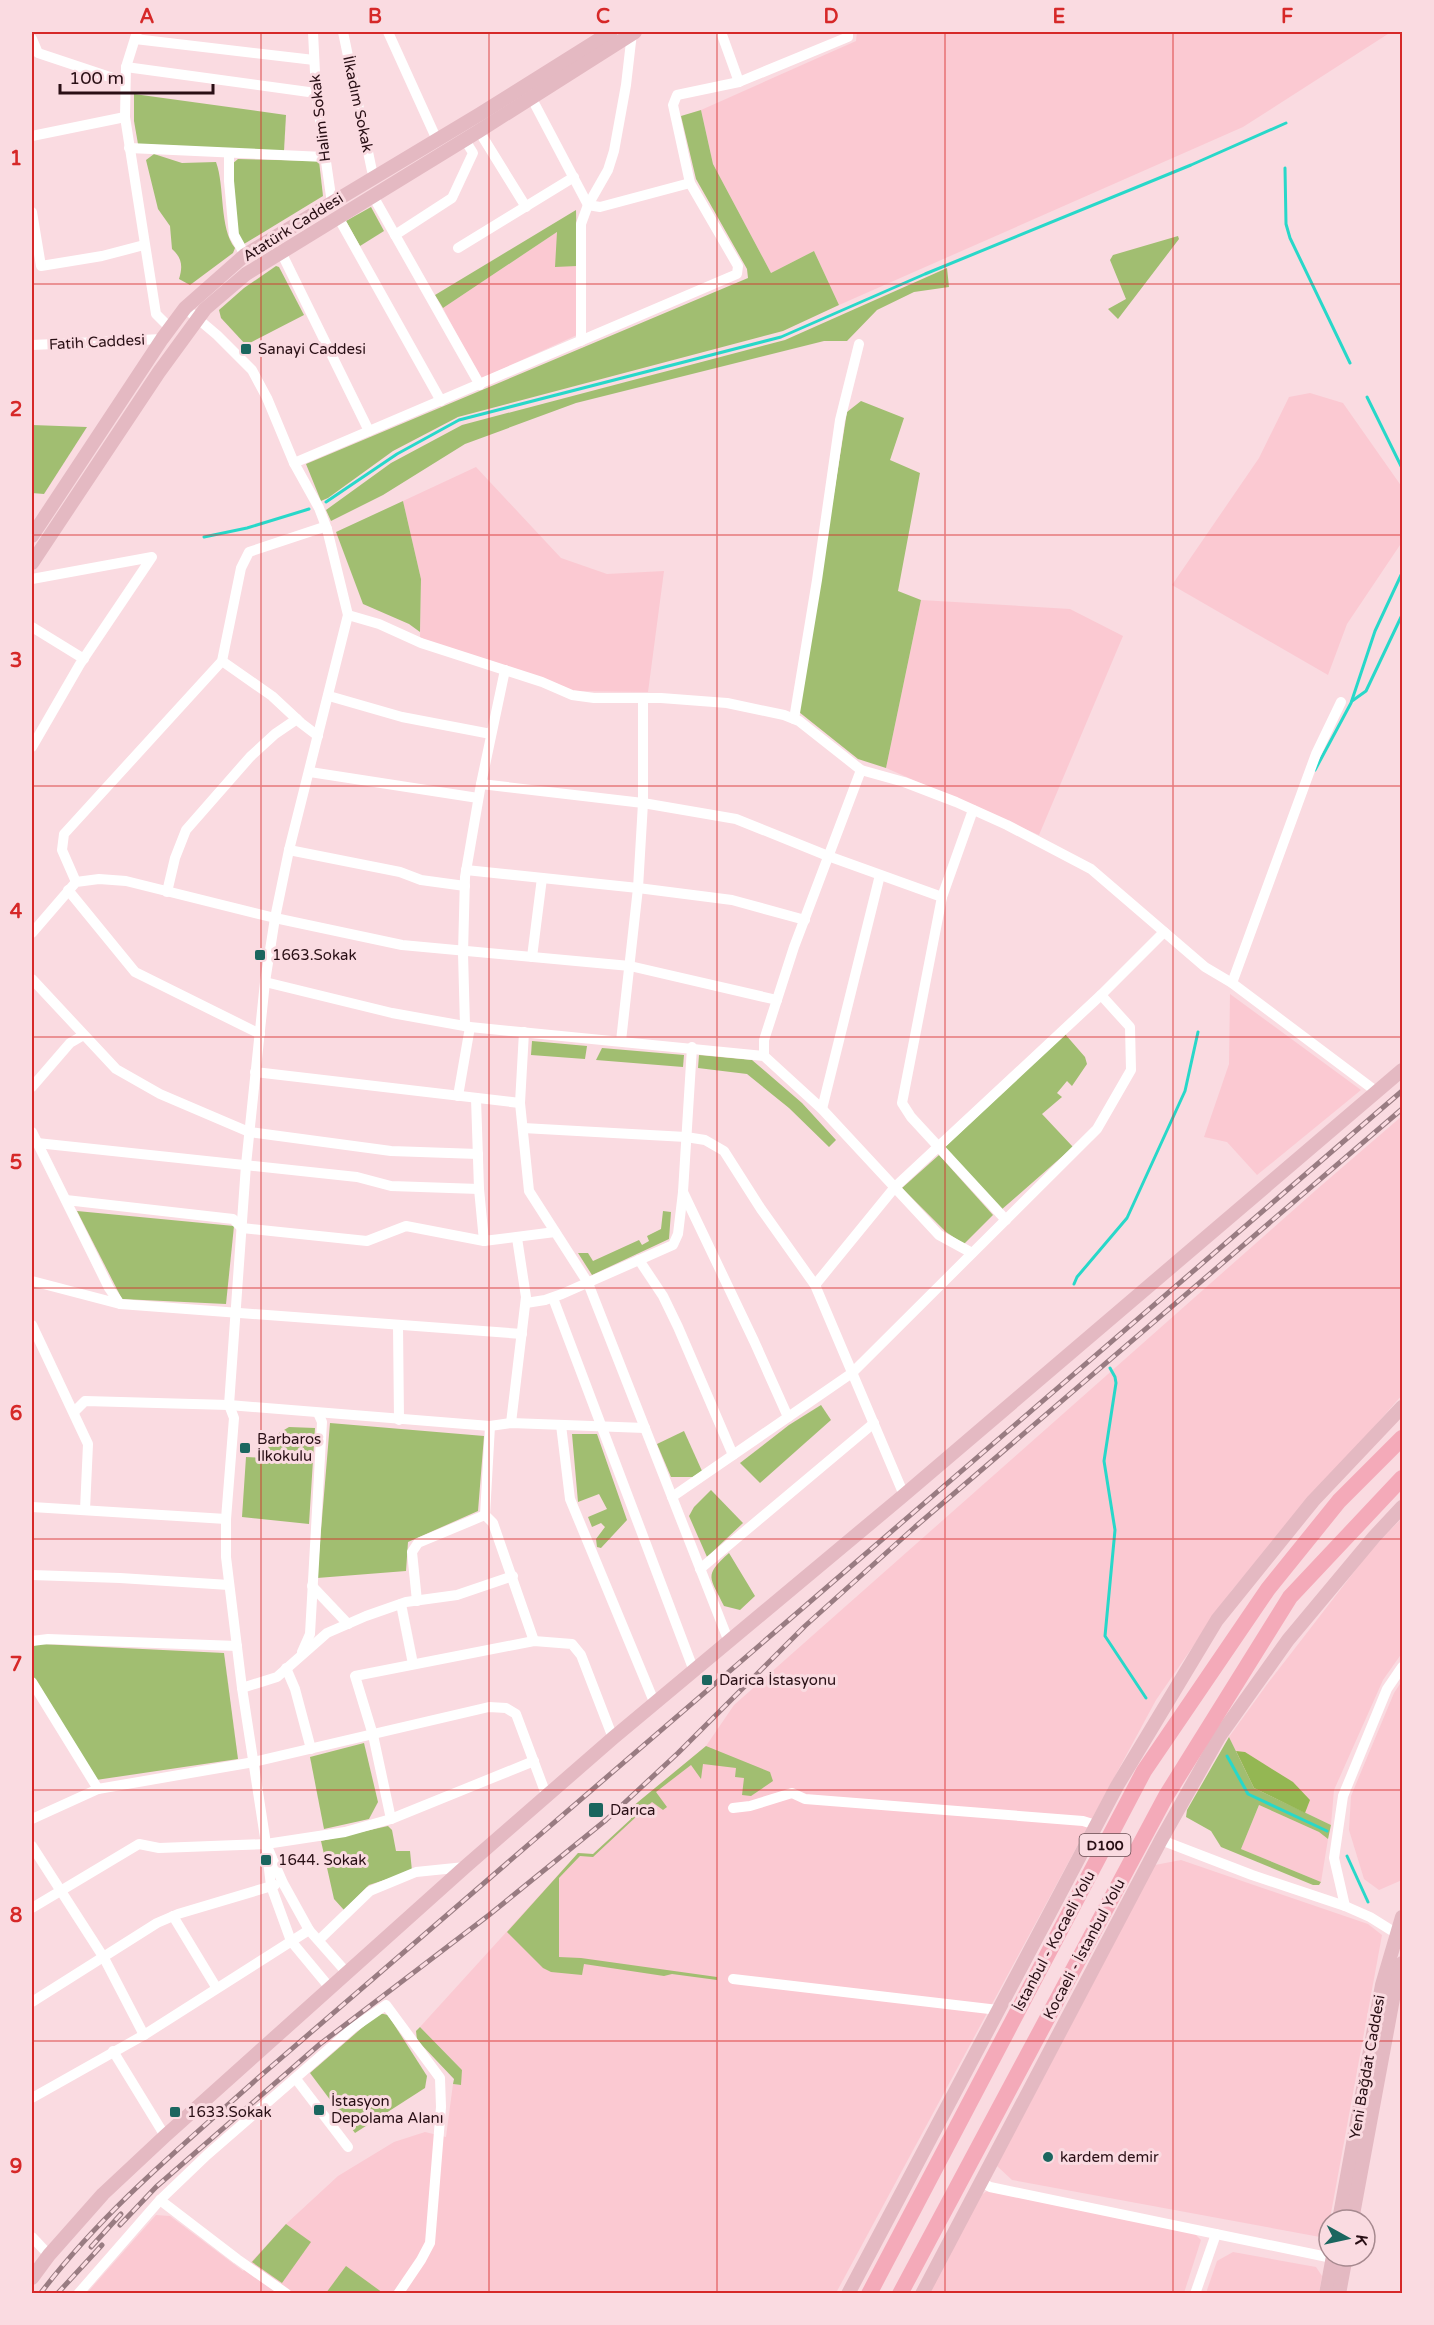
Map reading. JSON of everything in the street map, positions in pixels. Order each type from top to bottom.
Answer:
[{"type":"highway","name":"İstanbul - Kocaeli Yolu","points":[[868,2294],[1144,1771],[1268,1589],[1339,1501],[1402,1438]]},
{"type":"highway","name":"Kocaeli - İstanbul Yolu","points":[[900,2294],[1166,1796],[1290,1597],[1402,1478]]},
{"type":"main road","name":"Atatürk Caddesi","points":[[32,536],[185,308],[245,255],[611,32]]},
{"type":"main road","points":[[32,563],[196,318],[246,274],[465,140],[634,32]]},
{"type":"main road","points":[[32,2278],[49,2255],[103,2194],[465,1867],[613,1738],[904,1495],[1402,1070]]},
{"type":"main road","points":[[848,2294],[1095,1825],[1217,1620],[1313,1501],[1402,1407]]},
{"type":"main road","points":[[922,2294],[1161,1840],[1219,1737],[1288,1640],[1402,1507]]},
{"type":"main road","name":"Yeni Bağdat Caddesi","points":[[1341,2208],[1382,1985],[1400,1935],[1402,1917]]},
{"type":"main road","name":"Yeni Bağdat Caddesi","points":[[1354,2208],[1395,1988],[1402,1963]]},
{"type":"main road","points":[[1326,2294],[1334,2268]]},
{"type":"main road","points":[[1338,2268],[1339,2294]]},
{"type":"street","name":"Halim Sokak","points":[[313,32],[316,93],[332,203]]},
{"type":"street","name":"İlkadım Sokak","points":[[343,32],[372,171],[376,176]]},
{"type":"street","points":[[388,32],[437,140]]},
{"type":"street","points":[[581,341],[581,224],[588,205],[608,170],[614,151],[634,32]]},
{"type":"street","points":[[721,32],[739,82]]},
{"type":"street","points":[[294,463],[737,274],[738,266],[690,183],[673,105],[676,95],[739,82],[848,38],[848,32]]},
{"type":"street","points":[[166,334],[156,314],[125,117],[126,67],[136,35],[314,60]]},
{"type":"street","points":[[32,39],[38,53],[125,82]]},
{"type":"street","points":[[126,67],[316,93]]},
{"type":"street","points":[[531,97],[588,205]]},
{"type":"street","points":[[33,133],[125,117]]},
{"type":"street","points":[[479,131],[525,207]]},
{"type":"street","points":[[395,235],[452,198],[473,153],[465,140]]},
{"type":"street","points":[[129,148],[324,157]]},
{"type":"street","points":[[229,153],[234,235],[245,255]]},
{"type":"street","points":[[458,248],[574,177]]},
{"type":"street","points":[[588,205],[600,207],[690,183]]},
{"type":"street","points":[[373,196],[480,385]]},
{"type":"street","points":[[32,212],[36,267],[102,256],[144,245]]},
{"type":"street","points":[[338,217],[441,401]]},
{"type":"street","points":[[281,252],[369,431]]},
{"type":"street","points":[[185,308],[252,370],[267,398],[294,463],[319,508],[327,529],[348,615],[289,850],[265,982],[249,1132],[235,1311],[230,1405],[234,1418],[226,1519],[229,1585],[271,1886],[291,1941],[330,1988]]},
{"type":"street","name":"Fatih Caddesi","points":[[32,345],[166,334]]},
{"type":"street","points":[[794,719],[840,420],[859,344]]},
{"type":"street","points":[[260,1034],[135,972],[72,886],[62,850],[64,834],[222,661],[241,568],[249,552],[324,526],[327,529]]},
{"type":"street","points":[[32,579],[152,557],[84,659],[32,747]]},
{"type":"street","points":[[348,615],[379,624],[422,643],[542,682],[572,695],[594,698],[643,698],[728,703],[794,719],[861,770],[904,782],[973,810],[1092,869],[1205,966],[1232,983],[1377,1092]]},
{"type":"street","points":[[32,627],[84,659]]},
{"type":"street","points":[[222,661],[272,696],[318,736]]},
{"type":"street","points":[[458,1096],[467,1027],[463,950],[466,870],[504,670]]},
{"type":"street","points":[[329,696],[402,717],[491,734]]},
{"type":"street","points":[[621,1041],[638,888],[643,803],[643,698]]},
{"type":"street","points":[[1232,983],[1316,754],[1341,702]]},
{"type":"street","points":[[167,892],[186,830],[250,757],[275,734],[297,719]]},
{"type":"street","points":[[764,1056],[764,1040],[777,1000],[861,770]]},
{"type":"street","points":[[310,772],[478,798]]},
{"type":"street","points":[[481,784],[643,803],[736,819],[828,856],[942,897]]},
{"type":"street","points":[[973,810],[942,897],[902,1103],[911,1117],[1006,1220]]},
{"type":"street","points":[[289,850],[400,872],[421,880],[465,886]]},
{"type":"street","points":[[466,870],[732,900],[805,920]]},
{"type":"street","points":[[822,1109],[880,875]]},
{"type":"street","points":[[532,957],[542,878]]},
{"type":"street","points":[[32,933],[72,886],[99,879],[126,881],[275,918],[402,945],[630,966],[777,1000]]},
{"type":"street","points":[[815,1286],[895,1187],[1101,995],[1164,932]]},
{"type":"street","points":[[32,979],[116,1069],[160,1094],[249,1132],[390,1151],[478,1154]]},
{"type":"street","points":[[265,982],[392,1013],[467,1027],[692,1047],[764,1056],[822,1109],[939,1235],[972,1253]]},
{"type":"street","points":[[672,1497],[852,1373],[1097,1130],[1131,1070],[1130,1027],[1101,995]]},
{"type":"street","points":[[524,1032],[520,1103],[529,1191],[588,1283],[729,1642]]},
{"type":"street","points":[[32,1087],[70,1043],[82,1035]]},
{"type":"street","points":[[526,1303],[553,1298],[673,1245],[678,1234],[692,1047]]},
{"type":"street","points":[[255,1072],[520,1103]]},
{"type":"street","points":[[476,1098],[479,1189],[484,1241]]},
{"type":"street","points":[[523,1128],[686,1137],[705,1140],[724,1150],[761,1209],[815,1286],[904,1495]]},
{"type":"street","points":[[34,1138],[357,1177],[391,1186],[479,1189]]},
{"type":"street","points":[[34,1138],[105,1279],[120,1304]]},
{"type":"street","points":[[682,1192],[788,1417]]},
{"type":"street","points":[[66,1200],[233,1219],[242,1228],[367,1241],[406,1226],[484,1241],[555,1232]]},
{"type":"street","points":[[511,1423],[526,1303],[517,1238]]},
{"type":"street","points":[[639,1260],[663,1296],[678,1327],[733,1455]]},
{"type":"street","points":[[32,1281],[120,1304],[522,1334]]},
{"type":"street","points":[[553,1298],[694,1671]]},
{"type":"street","points":[[32,1325],[88,1444],[85,1510]]},
{"type":"street","points":[[398,1325],[399,1420]]},
{"type":"street","points":[[74,1412],[85,1401],[230,1405],[490,1426],[511,1423],[645,1428]]},
{"type":"street","points":[[299,1657],[310,1634],[322,1422],[318,1413]]},
{"type":"street","points":[[700,1569],[874,1423]]},
{"type":"street","points":[[561,1425],[570,1499],[655,1704]]},
{"type":"street","points":[[490,1426],[485,1515],[493,1523],[534,1641]]},
{"type":"street","points":[[32,1507],[226,1519]]},
{"type":"street","points":[[417,1601],[412,1552],[418,1543],[485,1515]]},
{"type":"street","points":[[32,1575],[229,1585]]},
{"type":"street","points":[[242,1688],[277,1677],[327,1633],[348,1624],[401,1604],[457,1595],[513,1576]]},
{"type":"street","points":[[312,1586],[348,1624]]},
{"type":"street","points":[[401,1604],[413,1664]]},
{"type":"street","points":[[32,1641],[48,1639],[237,1646]]},
{"type":"street","points":[[391,1819],[373,1735],[355,1676],[534,1641],[572,1644],[581,1655],[613,1738]]},
{"type":"street","points":[[1345,1906],[1334,1858],[1343,1796],[1387,1689],[1402,1667]]},
{"type":"street","points":[[286,1668],[295,1689],[311,1749]]},
{"type":"street","points":[[32,1682],[98,1790]]},
{"type":"street","points":[[32,1819],[98,1790],[254,1762],[489,1707],[506,1708],[516,1714],[547,1797]]},
{"type":"street","points":[[32,1908],[139,1844],[159,1848],[266,1844],[345,1832],[391,1819],[534,1761]]},
{"type":"street","points":[[733,1808],[750,1806],[792,1793],[805,1799],[1071,1820],[1095,1825]]},
{"type":"street","points":[[1161,1840],[1252,1875],[1345,1906],[1370,1917],[1400,1935]]},
{"type":"street","points":[[266,1844],[283,1883],[309,1929],[347,1973]]},
{"type":"street","points":[[32,1846],[104,1958],[144,2035]]},
{"type":"street","points":[[319,1940],[370,1891],[416,1872],[465,1867]]},
{"type":"street","points":[[32,2002],[157,1923],[172,1916],[283,1883]]},
{"type":"street","points":[[172,1916],[216,1987]]},
{"type":"street","points":[[32,2098],[144,2035],[309,1929]]},
{"type":"street","points":[[733,1978],[998,2010]]},
{"type":"street","points":[[78,2294],[160,2200],[207,2155],[353,2028],[386,2005],[440,2078],[441,2107],[430,2243],[398,2294]]},
{"type":"street","points":[[113,2051],[165,2136]]},
{"type":"street","points":[[296,2079],[348,2147]]},
{"type":"street","points":[[980,2181],[990,2187],[1317,2252]]},
{"type":"street","points":[[160,2200],[286,2294]]},
{"type":"street","points":[[1195,2294],[1216,2234]]},
{"type":"street","points":[[32,2237],[49,2255]]},
{"type":"shaded area","points":[[857,32],[1391,32],[1243,127],[839,305],[814,251],[771,273],[713,164],[701,110],[856,41]]},
{"type":"shaded area","points":[[557,232],[577,266],[577,335],[480,379],[443,308]]},
{"type":"shaded area","points":[[1310,393],[1343,403],[1402,487],[1402,542],[1347,624],[1328,675],[1172,585],[1259,458],[1289,397]]},
{"type":"shaded area","points":[[476,467],[561,558],[607,574],[664,571],[648,692],[564,691],[420,638],[421,579],[403,501]]},
{"type":"shaded area","points":[[921,600],[1070,609],[1123,636],[1039,835],[886,768]]},
{"type":"shaded area","points":[[1230,994],[1361,1090],[1257,1175],[1227,1142],[1204,1137],[1229,1064]]},
{"type":"shaded area","points":[[1402,1116],[1402,1395],[1232,1590],[1156,1700],[836,2293],[86,2294],[156,2215],[170,2216],[243,2271],[286,2224],[338,2176],[394,2142],[425,2132],[446,2137],[453,2084],[460,2085],[462,2070],[420,2027],[578,1853],[593,1854],[631,1819],[632,1807],[706,1746],[734,1705]]},
{"type":"shaded area","points":[[1402,1518],[1402,1653],[1383,1680],[1334,1790],[1331,1825],[1254,1788],[1229,1737],[1371,1550]]},
{"type":"shaded area","points":[[1402,1681],[1402,1880],[1379,1890],[1364,1879],[1349,1830],[1351,1796],[1394,1693]]},
{"type":"shaded area","points":[[1259,1805],[1319,1832],[1328,1839],[1321,1882],[1241,1849]]},
{"type":"shaded area","points":[[1181,1860],[1368,1924],[1382,1935],[1332,2208],[1317,2208],[1317,2236],[1012,2180],[997,2166],[1155,1865]]},
{"type":"shaded area","points":[[987,2191],[1193,2232],[1201,2240],[1184,2293],[929,2294],[981,2195]]},
{"type":"shaded area","points":[[1233,2252],[1316,2267],[1322,2276],[1319,2293],[1206,2293],[1217,2261]]},
{"type":"green space","points":[[134,94],[286,115],[284,151],[138,144],[134,121]]},
{"type":"green space","points":[[701,110],[713,164],[771,273],[814,251],[839,305],[783,331],[458,417],[393,451],[321,501],[306,464],[748,278],[747,269],[696,179],[681,116]]},
{"type":"green space","points":[[154,154],[182,163],[216,162],[219,172],[224,218],[230,240],[235,248],[233,253],[190,285],[179,279],[181,262],[172,249],[170,226],[158,209],[146,160]]},
{"type":"green space","points":[[238,159],[319,161],[323,196],[244,244],[238,235],[232,164]]},
{"type":"green space","points":[[371,207],[384,231],[360,246],[346,221]]},
{"type":"green space","points":[[576,210],[577,266],[555,267],[557,232],[443,308],[435,295]]},
{"type":"green space","points":[[1178,236],[1179,239],[1118,319],[1108,309],[1126,299],[1110,260],[1113,255]]},
{"type":"green space","points":[[276,266],[279,267],[304,315],[246,345],[221,318],[219,310],[244,288]]},
{"type":"green space","points":[[947,268],[949,287],[914,292],[877,310],[847,341],[824,341],[576,403],[465,444],[383,495],[331,521],[326,510],[391,463],[462,425],[785,340]]},
{"type":"green space","points":[[861,401],[904,418],[890,460],[920,473],[898,591],[921,600],[886,768],[858,759],[799,712],[847,412]]},
{"type":"green space","points":[[32,425],[87,427],[44,494],[32,493]]},
{"type":"green space","points":[[403,501],[421,579],[420,632],[409,624],[363,604],[336,532]]},
{"type":"green space","points":[[1065,1034],[1085,1057],[1087,1064],[1072,1086],[1067,1081],[1057,1093],[1062,1097],[1042,1114],[1073,1147],[1001,1210],[944,1148]]},
{"type":"green space","points":[[532,1041],[587,1046],[585,1059],[531,1055]]},
{"type":"green space","points":[[602,1048],[684,1055],[683,1067],[596,1060]]},
{"type":"green space","points":[[699,1055],[752,1060],[802,1103],[836,1140],[829,1147],[789,1108],[747,1074],[698,1068]]},
{"type":"green space","points":[[939,1155],[993,1215],[964,1244],[946,1232],[902,1188]]},
{"type":"green space","points":[[77,1211],[234,1226],[226,1304],[122,1299]]},
{"type":"green space","points":[[663,1211],[671,1212],[669,1239],[592,1275],[578,1253],[588,1253],[593,1261],[639,1240],[642,1245],[649,1241],[647,1236],[661,1229]]},
{"type":"green space","points":[[821,1405],[831,1420],[760,1483],[740,1463],[789,1425]]},
{"type":"green space","points":[[330,1423],[484,1436],[478,1511],[408,1542],[406,1571],[317,1578]]},
{"type":"green space","points":[[289,1427],[315,1428],[309,1524],[242,1517],[246,1457],[267,1458],[269,1439]]},
{"type":"green space","points":[[684,1431],[702,1471],[693,1477],[671,1477],[657,1444]]},
{"type":"green space","points":[[572,1434],[597,1434],[627,1520],[601,1548],[597,1547],[596,1539],[605,1527],[601,1523],[592,1527],[588,1517],[607,1509],[599,1494],[578,1502]]},
{"type":"green space","points":[[711,1490],[743,1523],[707,1557],[689,1516],[694,1507]]},
{"type":"green space","points":[[729,1553],[755,1596],[740,1610],[724,1606],[713,1583],[712,1572]]},
{"type":"green space","points":[[41,1644],[224,1653],[238,1759],[96,1780],[32,1676],[32,1646]]},
{"type":"green space","points":[[1229,1737],[1254,1788],[1331,1825],[1328,1839],[1319,1832],[1259,1805],[1241,1849],[1321,1882],[1319,1885],[1313,1885],[1221,1847],[1211,1831],[1186,1817],[1187,1810]]},
{"type":"green space","points":[[364,1743],[378,1802],[369,1819],[324,1829],[310,1757]]},
{"type":"green space","points":[[706,1746],[770,1772],[773,1781],[751,1796],[742,1795],[744,1778],[735,1777],[736,1768],[703,1764],[701,1779],[691,1765],[656,1792],[667,1807],[663,1810],[652,1802],[593,1857],[580,1856],[559,1878],[559,1957],[717,1977],[717,1980],[672,1974],[664,1976],[584,1964],[582,1975],[551,1972],[543,1968],[507,1932],[578,1853],[593,1854],[631,1819],[632,1807]]},
{"type":"green space","points":[[1236,1751],[1245,1752],[1293,1782],[1310,1800],[1305,1813],[1254,1788]]},
{"type":"green space","points":[[388,1826],[392,1830],[396,1851],[410,1851],[412,1871],[369,1885],[344,1910],[334,1899],[321,1841]]},
{"type":"green space","points":[[379,2013],[388,2015],[427,2076],[425,2088],[355,2133],[310,2073]]},
{"type":"green space","points":[[420,2027],[462,2070],[461,2085],[453,2084],[454,2079],[417,2040],[416,2031]]},
{"type":"green space","points":[[286,2224],[311,2242],[282,2283],[252,2262]]},
{"type":"green space","points":[[346,2266],[383,2293],[326,2293]]},
{"type":"waterway","points":[[326,502],[397,454],[459,420],[781,337],[925,274],[1191,165],[1286,123]]},
{"type":"waterway","points":[[1285,168],[1286,224],[1290,238],[1350,363]]},
{"type":"waterway","points":[[1367,397],[1402,468]]},
{"type":"waterway","points":[[204,537],[247,528],[309,509]]},
{"type":"waterway","points":[[1315,770],[1351,703],[1375,631],[1402,573]]},
{"type":"waterway","points":[[1352,701],[1366,691],[1402,615]]},
{"type":"waterway","points":[[1074,1284],[1077,1277],[1127,1218],[1185,1091],[1198,1032]]},
{"type":"waterway","points":[[1110,1368],[1116,1383],[1104,1461],[1115,1530],[1105,1636],[1146,1698]]},
{"type":"waterway","points":[[1227,1756],[1248,1794],[1327,1831]]},
{"type":"waterway","points":[[1347,1856],[1368,1902]]},
{"type":"railway","points":[[40,2294],[64,2264],[116,2208],[258,2078],[1402,1091]]},
{"type":"railway","points":[[120,2225],[156,2187],[320,2044],[489,1915],[606,1820],[678,1753],[805,1626],[915,1527],[1402,1109]]},
{"type":"railway","points":[[91,2247],[121,2214]]},
{"type":"railway","points":[[57,2294],[102,2245]]},
{"type":"place","name":"Sanayi Caddesi","points":[[246,349]]},
{"type":"place","name":"1663.Sokak","points":[[260,955]]},
{"type":"place","name":"Barbaros İlkokulu","points":[[245,1448]]},
{"type":"place","name":"Darica İstasyonu","points":[[707,1680]]},
{"type":"place","name":"Darıca","points":[[596,1810]]},
{"type":"place","name":"1644. Sokak","points":[[266,1860]]},
{"type":"place","name":"İstasyon Depolama Alanı","points":[[319,2110]]},
{"type":"place","name":"1633.Sokak","points":[[175,2112]]},
{"type":"place","name":"kardem demir","points":[[1048,2157]]}]
